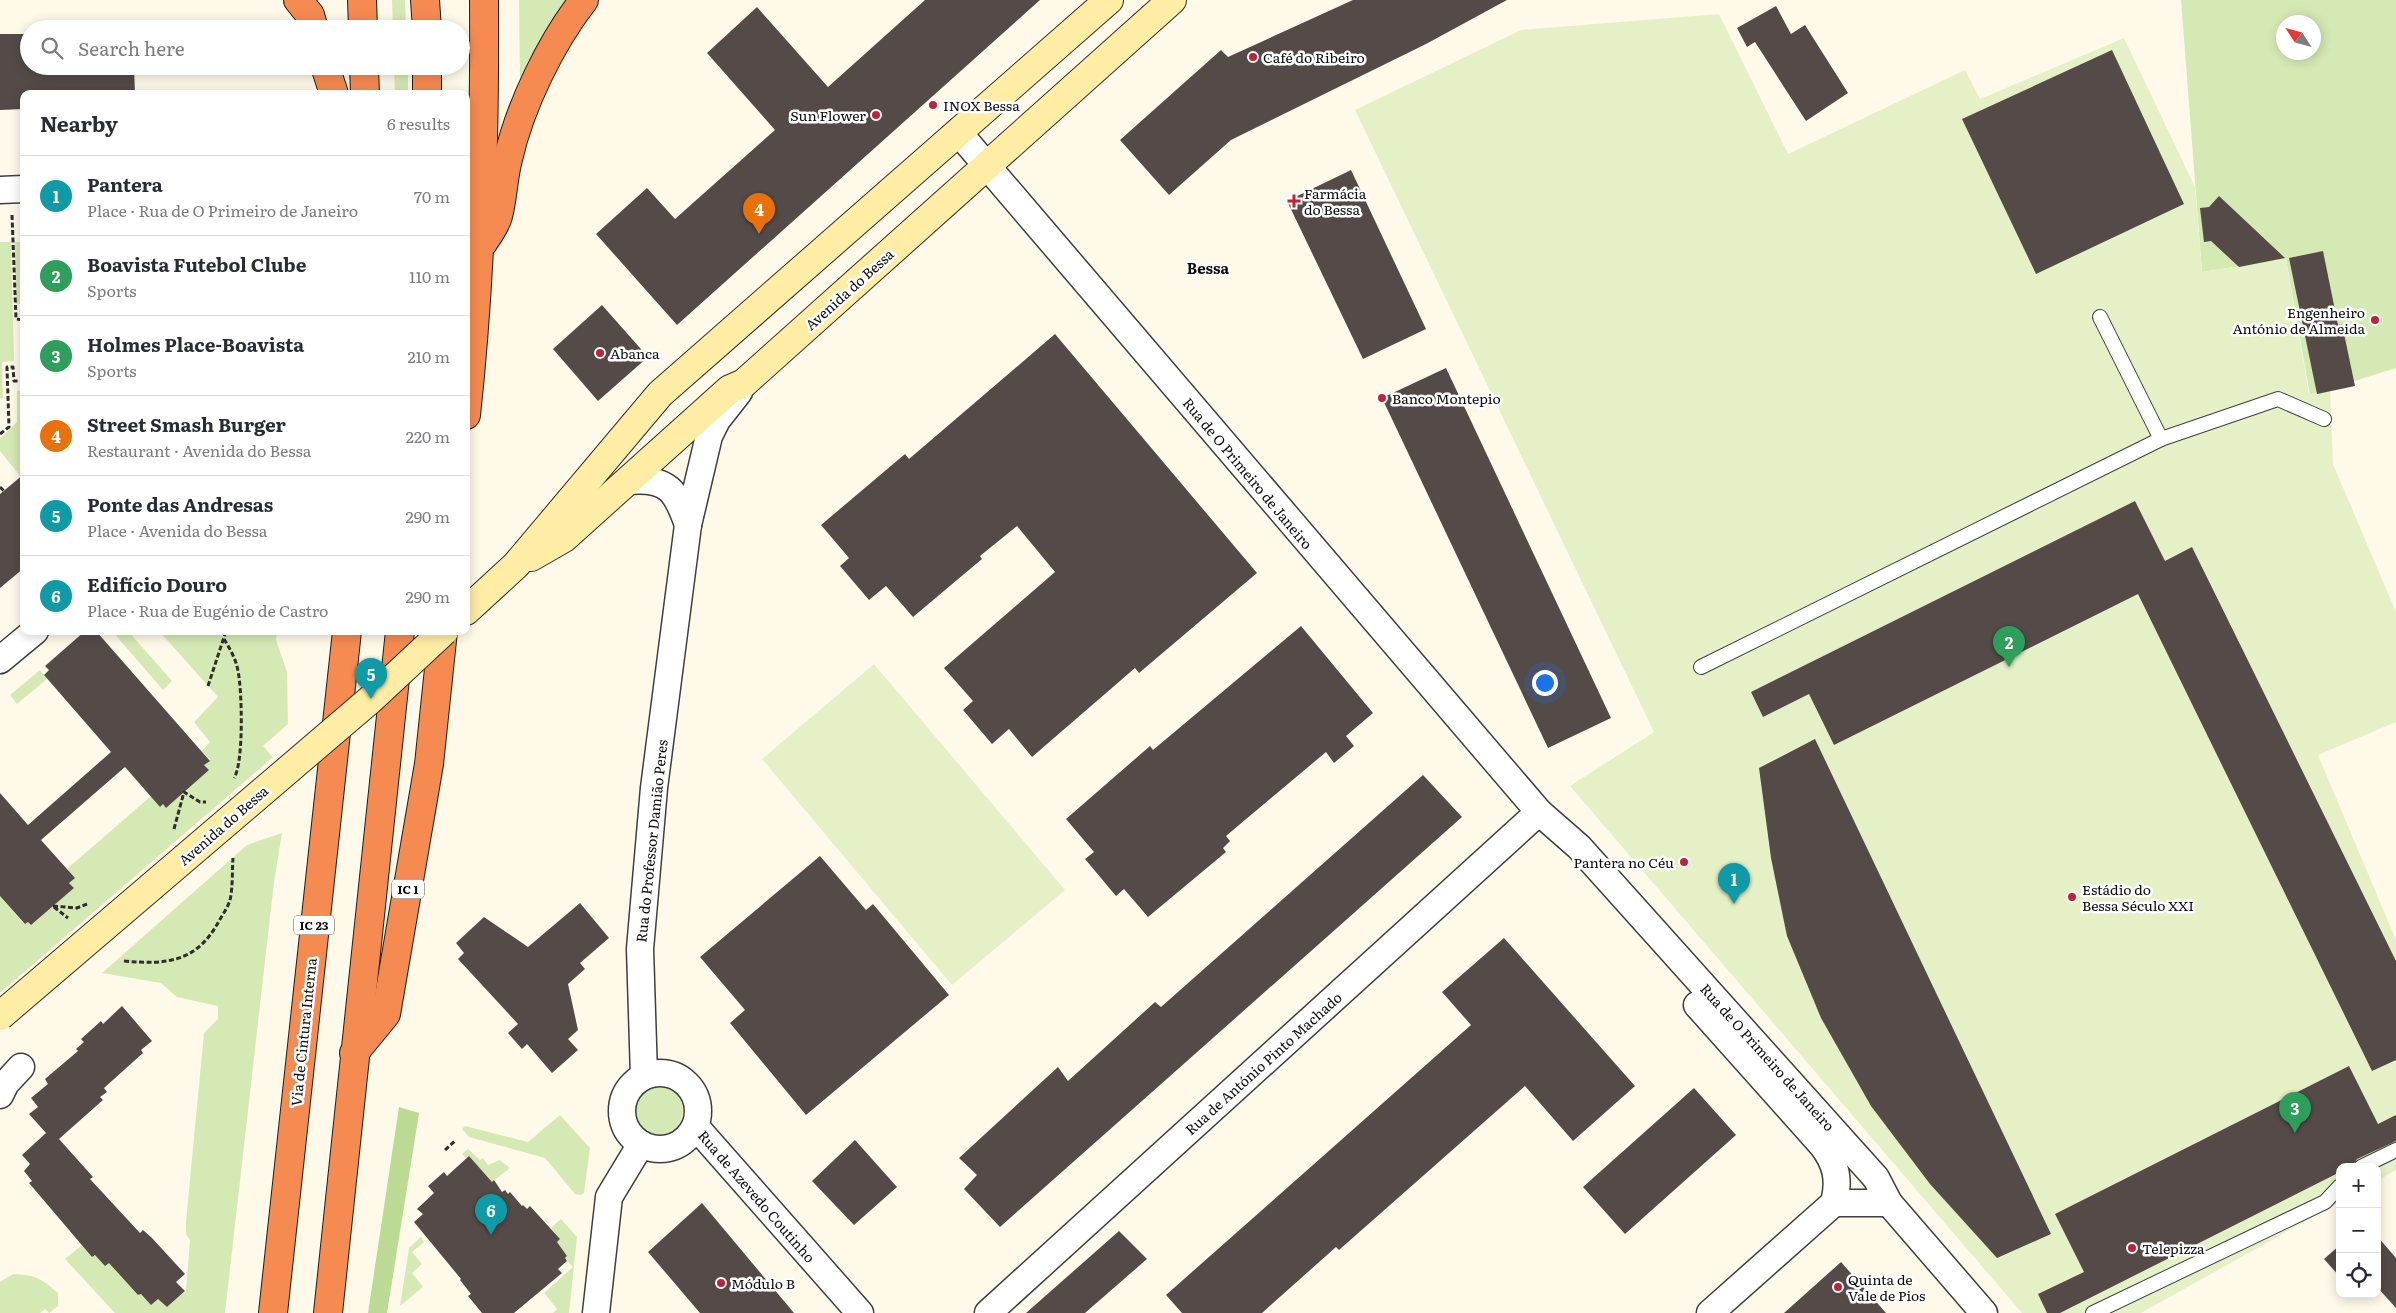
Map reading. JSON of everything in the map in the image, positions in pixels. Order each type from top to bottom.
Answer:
[{"type":"highway","points":[[298,0],[310,15],[311,20]]},
{"type":"highway","points":[[362,0],[363,20]]},
{"type":"highway","points":[[425,0],[426,20]]},
{"type":"highway","points":[[470,365],[479,251],[485,83],[484,0]]},
{"type":"highway","points":[[479,251],[498,218],[508,158],[524,110],[544,65],[571,16],[584,0]]},
{"type":"highway","points":[[328,75],[333,90]]},
{"type":"highway","points":[[364,75],[365,90]]},
{"type":"highway","points":[[427,75],[428,90]]},
{"type":"highway","name":"Via de Cintura Interna","points":[[273,1313],[347,635]]},
{"type":"highway","points":[[328,1313],[400,635]]},
{"type":"highway","name":"IC 1","points":[[354,1054],[386,1014],[429,764],[444,635]]},
{"type":"main road","name":"Avenida do Bessa","points":[[470,607],[516,565],[660,394],[1109,0]]},
{"type":"main road","name":"Avenida do Bessa","points":[[516,565],[564,538],[730,389],[744,382],[1172,0]]},
{"type":"main road","name":"Avenida do Bessa","points":[[0,1016],[364,705],[440,635]]},
{"type":"street","name":"Rua de O Primeiro de Janeiro","points":[[958,132],[1539,812],[1579,847],[1824,1119],[1876,1178],[1889,1203],[1984,1313]]},
{"type":"street","name":"Rua do Professor Damião Peres","points":[[644,1076],[640,950],[654,788],[688,525],[709,436],[717,420],[737,397],[744,382]]},
{"type":"street","name":"Rua do Professor Damião Peres","points":[[629,481],[648,479],[665,485],[680,501],[688,525]]},
{"type":"street","points":[[0,660],[30,635]]},
{"type":"street","name":"Rua de O Primeiro de Janeiro","points":[[1539,812],[1565,857],[1834,1160],[1838,1187],[1834,1203]]},
{"type":"street","name":"Rua de António Pinto Machado","points":[[988,1313],[1539,812]]},
{"type":"street","points":[[0,1095],[6,1083],[21,1067]]},
{"type":"street","name":"Rua de Azevedo Coutinho","points":[[644,1076],[662,1072],[686,1082],[693,1092],[698,1105],[696,1127],[860,1313]]},
{"type":"street","points":[[644,1076],[629,1088],[623,1100],[622,1113],[625,1125],[632,1136],[641,1144],[665,1149],[676,1146],[686,1139],[696,1127]]},
{"type":"street","points":[[596,1313],[609,1197],[641,1144]]},
{"type":"street","points":[[1710,1313],[1834,1203],[1889,1203]]},
{"type":"lane","points":[[2100,317],[2161,439]]},
{"type":"lane","points":[[1701,668],[2161,439],[2278,399],[2324,419]]},
{"type":"lane","points":[[2369,1163],[2396,1150]]},
{"type":"lane","points":[[2093,1313],[2325,1202],[2336,1190]]},
{"type":"path","points":[[12,190],[16,319],[20,320]]},
{"type":"path","points":[[0,434],[9,427],[7,368],[13,367],[14,381],[20,381]]},
{"type":"path","points":[[0,487],[4,491]]},
{"type":"path","points":[[208,686],[225,635]]},
{"type":"path","points":[[224,639],[238,671],[241,707],[238,772],[233,780]]},
{"type":"path","points":[[184,792],[200,802],[212,802]]},
{"type":"path","points":[[124,960],[149,963],[168,962],[188,956],[213,933],[230,901],[233,858]]},
{"type":"path","points":[[53,906],[68,918]]},
{"type":"path","points":[[445,1150],[455,1142]]},
{"type":"green space","points":[[392,0],[405,0],[406,20],[393,20]]},
{"type":"green space","points":[[519,0],[568,0],[527,78],[520,78]]},
{"type":"green space","points":[[2181,0],[2396,0],[2396,368],[2310,395],[2286,259],[2202,272]]},
{"type":"green space","points":[[1719,14],[1788,154],[1965,70],[1980,99],[2124,38],[2195,187],[2202,272],[2286,259],[2309,394],[2330,389],[2333,464],[2396,612],[2396,722],[2318,755],[2396,940],[2396,1170],[2381,1179],[2381,1163],[2336,1163],[2336,1204],[2141,1313],[2022,1313],[1570,786],[1654,732],[1355,110],[1521,30]]},
{"type":"green space","points":[[394,75],[408,75],[408,90],[395,90]]},
{"type":"green space","points":[[0,242],[11,242],[14,361],[2,362],[3,398],[0,398]]},
{"type":"green space","points":[[15,242],[20,242],[20,304],[16,304]]},
{"type":"green space","points":[[17,391],[20,391],[20,476],[0,451],[0,439],[17,422]]},
{"type":"green space","points":[[115,635],[132,635],[172,681],[163,690]]},
{"type":"green space","points":[[163,635],[277,635],[276,640],[287,672],[288,724],[263,746],[273,757],[0,993],[0,896],[24,924],[28,922],[31,925],[74,888],[69,883],[67,869],[151,796],[160,807],[163,804],[166,808],[209,770],[204,765],[210,760],[202,751],[210,742],[194,722],[218,697]]},
{"type":"green space","points":[[874,664],[1065,890],[952,985],[762,759]]},
{"type":"green space","points":[[40,670],[47,679],[17,704],[10,695]]},
{"type":"green space","points":[[282,833],[274,882],[225,1313],[115,1313],[65,1259],[82,1245],[92,1257],[95,1255],[112,1260],[116,1271],[138,1295],[141,1294],[158,1299],[167,1307],[186,1291],[190,1240],[186,1234],[186,1221],[204,1033],[218,1019],[218,1006],[177,997],[161,983],[102,973],[247,845]]},
{"type":"green space","points":[[654,1087],[664,1087],[676,1094],[683,1106],[683,1116],[676,1128],[664,1135],[654,1135],[646,1131],[639,1124],[635,1116],[635,1106],[639,1098],[646,1091]]},
{"type":"green space","points":[[399,1107],[419,1113],[387,1313],[368,1313]]},
{"type":"green space","points":[[560,1115],[590,1148],[584,1193],[581,1195],[575,1194],[545,1158],[469,1137],[462,1129],[465,1126],[528,1142]]},
{"type":"green space","points":[[468,1149],[480,1160],[483,1158],[488,1165],[500,1160],[510,1168],[492,1182],[469,1156],[466,1158],[462,1154]]},
{"type":"green space","points":[[561,1219],[577,1237],[569,1313],[553,1313],[557,1309],[544,1293],[573,1267],[565,1258],[567,1256],[557,1242],[560,1239],[551,1228]]},
{"type":"green space","points":[[421,1237],[424,1242],[412,1252],[422,1264],[412,1273],[423,1287],[400,1306],[409,1248]]},
{"type":"green space","points":[[13,1274],[32,1276],[47,1284],[58,1293],[58,1306],[49,1313],[45,1309],[40,1313],[0,1313],[0,1282]]},
{"type":"building","points":[[925,0],[1040,0],[677,325],[596,234],[647,188],[675,219],[775,130],[707,53],[757,7],[828,87]]},
{"type":"building","points":[[1353,0],[1507,0],[1426,44],[1231,140],[1169,195],[1120,140],[1221,50],[1228,57]]},
{"type":"building","points":[[1776,6],[1791,34],[1805,25],[1848,93],[1806,121],[1755,42],[1747,47],[1737,28]]},
{"type":"building","points":[[0,34],[20,34],[20,75],[134,75],[135,90],[20,90],[20,109],[0,110]]},
{"type":"building","points":[[2112,50],[2184,204],[2036,274],[1962,119]]},
{"type":"building","points":[[1351,170],[1426,329],[1363,359],[1287,201]]},
{"type":"building","points":[[2219,196],[2285,258],[2239,267],[2211,241],[2204,242],[2200,208],[2209,207]]},
{"type":"building","points":[[2323,251],[2338,325],[2342,324],[2355,386],[2317,394],[2289,258]]},
{"type":"building","name":"Abanca","points":[[602,305],[648,357],[598,401],[553,349]]},
{"type":"building","points":[[1055,334],[1257,573],[1139,673],[1135,668],[1032,757],[1009,729],[992,744],[963,710],[973,701],[944,668],[1055,572],[1017,526],[980,556],[982,559],[913,617],[886,586],[869,600],[840,566],[849,558],[821,525],[905,454],[909,459]]},
{"type":"building","points":[[1446,368],[1611,718],[1548,748],[1382,398]]},
{"type":"building","points":[[20,477],[20,571],[0,588],[0,494]]},
{"type":"building","points":[[2135,501],[2165,561],[2192,547],[2396,961],[2396,1060],[2372,1071],[2138,594],[1834,745],[1809,694],[1763,717],[1751,692]]},
{"type":"building","points":[[1301,626],[1373,713],[1346,736],[1354,746],[1334,763],[1326,752],[1226,836],[1230,841],[1223,848],[1226,852],[1148,917],[1124,889],[1116,896],[1085,859],[1094,852],[1066,819],[1150,746],[1153,750]]},
{"type":"building","points":[[80,635],[100,635],[210,761],[204,765],[209,770],[166,808],[163,804],[160,807],[125,767],[41,840],[75,878],[69,883],[74,888],[31,925],[28,922],[25,924],[0,896],[0,793],[28,825],[111,752],[44,675],[49,670],[45,666]]},
{"type":"building","points":[[1815,739],[2051,1234],[1997,1258],[1930,1184],[1871,1106],[1821,1018],[1787,936],[1771,858],[1759,768]]},
{"type":"building","points":[[1423,775],[1462,817],[1000,1227],[964,1189],[977,1175],[959,1158],[1058,1067],[1068,1081],[1155,1002],[1161,1007]]},
{"type":"building","points":[[820,856],[866,910],[873,904],[949,995],[806,1115],[730,1023],[745,1010],[700,957]]},
{"type":"building","points":[[580,903],[609,938],[580,963],[585,969],[568,984],[578,1030],[568,1039],[578,1050],[552,1073],[527,1044],[522,1049],[508,1033],[518,1024],[458,959],[464,953],[456,943],[484,917],[528,947]]},
{"type":"building","points":[[1504,938],[1635,1086],[1573,1141],[1525,1086],[1339,1250],[1336,1247],[1262,1313],[1182,1313],[1166,1295],[1471,1025],[1442,992]]},
{"type":"building","points":[[122,1006],[152,1041],[141,1050],[143,1053],[104,1088],[107,1092],[100,1097],[103,1100],[59,1139],[93,1177],[90,1179],[140,1233],[143,1230],[152,1238],[185,1274],[176,1282],[185,1291],[167,1307],[158,1299],[151,1305],[141,1294],[138,1295],[109,1263],[105,1266],[95,1255],[92,1257],[29,1183],[32,1181],[24,1171],[30,1164],[22,1155],[46,1133],[29,1114],[38,1107],[31,1098],[48,1084],[45,1079],[78,1051],[76,1049],[84,1042],[81,1039],[101,1021],[103,1024]]},
{"type":"building","points":[[2349,1066],[2378,1124],[2396,1115],[2396,1141],[2357,1159],[2354,1163],[2336,1163],[2336,1174],[2060,1313],[2047,1313],[2038,1294],[2084,1272],[2055,1214]]},
{"type":"building","points":[[1694,1088],[1736,1135],[1625,1234],[1583,1187]]},
{"type":"building","points":[[855,1140],[897,1187],[854,1225],[812,1181]]},
{"type":"building","points":[[469,1156],[492,1182],[494,1180],[502,1192],[505,1190],[508,1194],[510,1192],[527,1209],[530,1206],[560,1239],[557,1242],[567,1256],[565,1258],[567,1261],[558,1269],[562,1273],[514,1313],[482,1313],[468,1296],[471,1294],[461,1279],[414,1222],[423,1214],[417,1209],[434,1193],[428,1186],[444,1172],[447,1176]]},
{"type":"building","name":"Módulo B","points":[[702,1203],[794,1313],[700,1313],[648,1252]]},
{"type":"building","points":[[1119,1231],[1147,1259],[1085,1313],[1026,1313]]},
{"type":"building","points":[[2381,1241],[2396,1258],[2396,1308],[2381,1291]]},
{"type":"building","points":[[2336,1248],[2336,1272],[2324,1259]]},
{"type":"building","name":"Quinta de Vale de Pios","points":[[1841,1262],[1886,1313],[1784,1313]]},
{"type":"place","name":"Café do Ribeiro","points":[[1253,57]]},
{"type":"place","name":"INOX Bessa","points":[[933,105]]},
{"type":"place","name":"Sun Flower","points":[[876,115]]},
{"type":"place","name":"Farmácia do Bessa","points":[[1294,201]]},
{"type":"place","name":"Street Smash Burger","points":[[759,234]]},
{"type":"place","name":"Engenheiro António de Almeida","points":[[2375,320]]},
{"type":"place","name":"Abanca","points":[[600,353]]},
{"type":"place","name":"Banco Montepio","points":[[1382,398]]},
{"type":"place","name":"Boavista Futebol Clube","points":[[2009,667]]},
{"type":"place","name":"Ponte das Andresas","points":[[371,699]]},
{"type":"place","name":"Pantera no Céu","points":[[1684,862]]},
{"type":"place","name":"Estádio do Bessa Século XXI","points":[[2072,897]]},
{"type":"place","name":"Pantera","points":[[1734,904]]},
{"type":"place","name":"Holmes Place-Boavista","points":[[2295,1133]]},
{"type":"place","name":"Edifício Douro","points":[[491,1235]]},
{"type":"place","name":"Telepizza","points":[[2132,1248]]},
{"type":"place","name":"Módulo B","points":[[721,1283]]},
{"type":"place","name":"Quinta de Vale de Pios","points":[[1838,1287]]},
{"type":"district","name":"Bessa","points":[[1208,267]]}]
